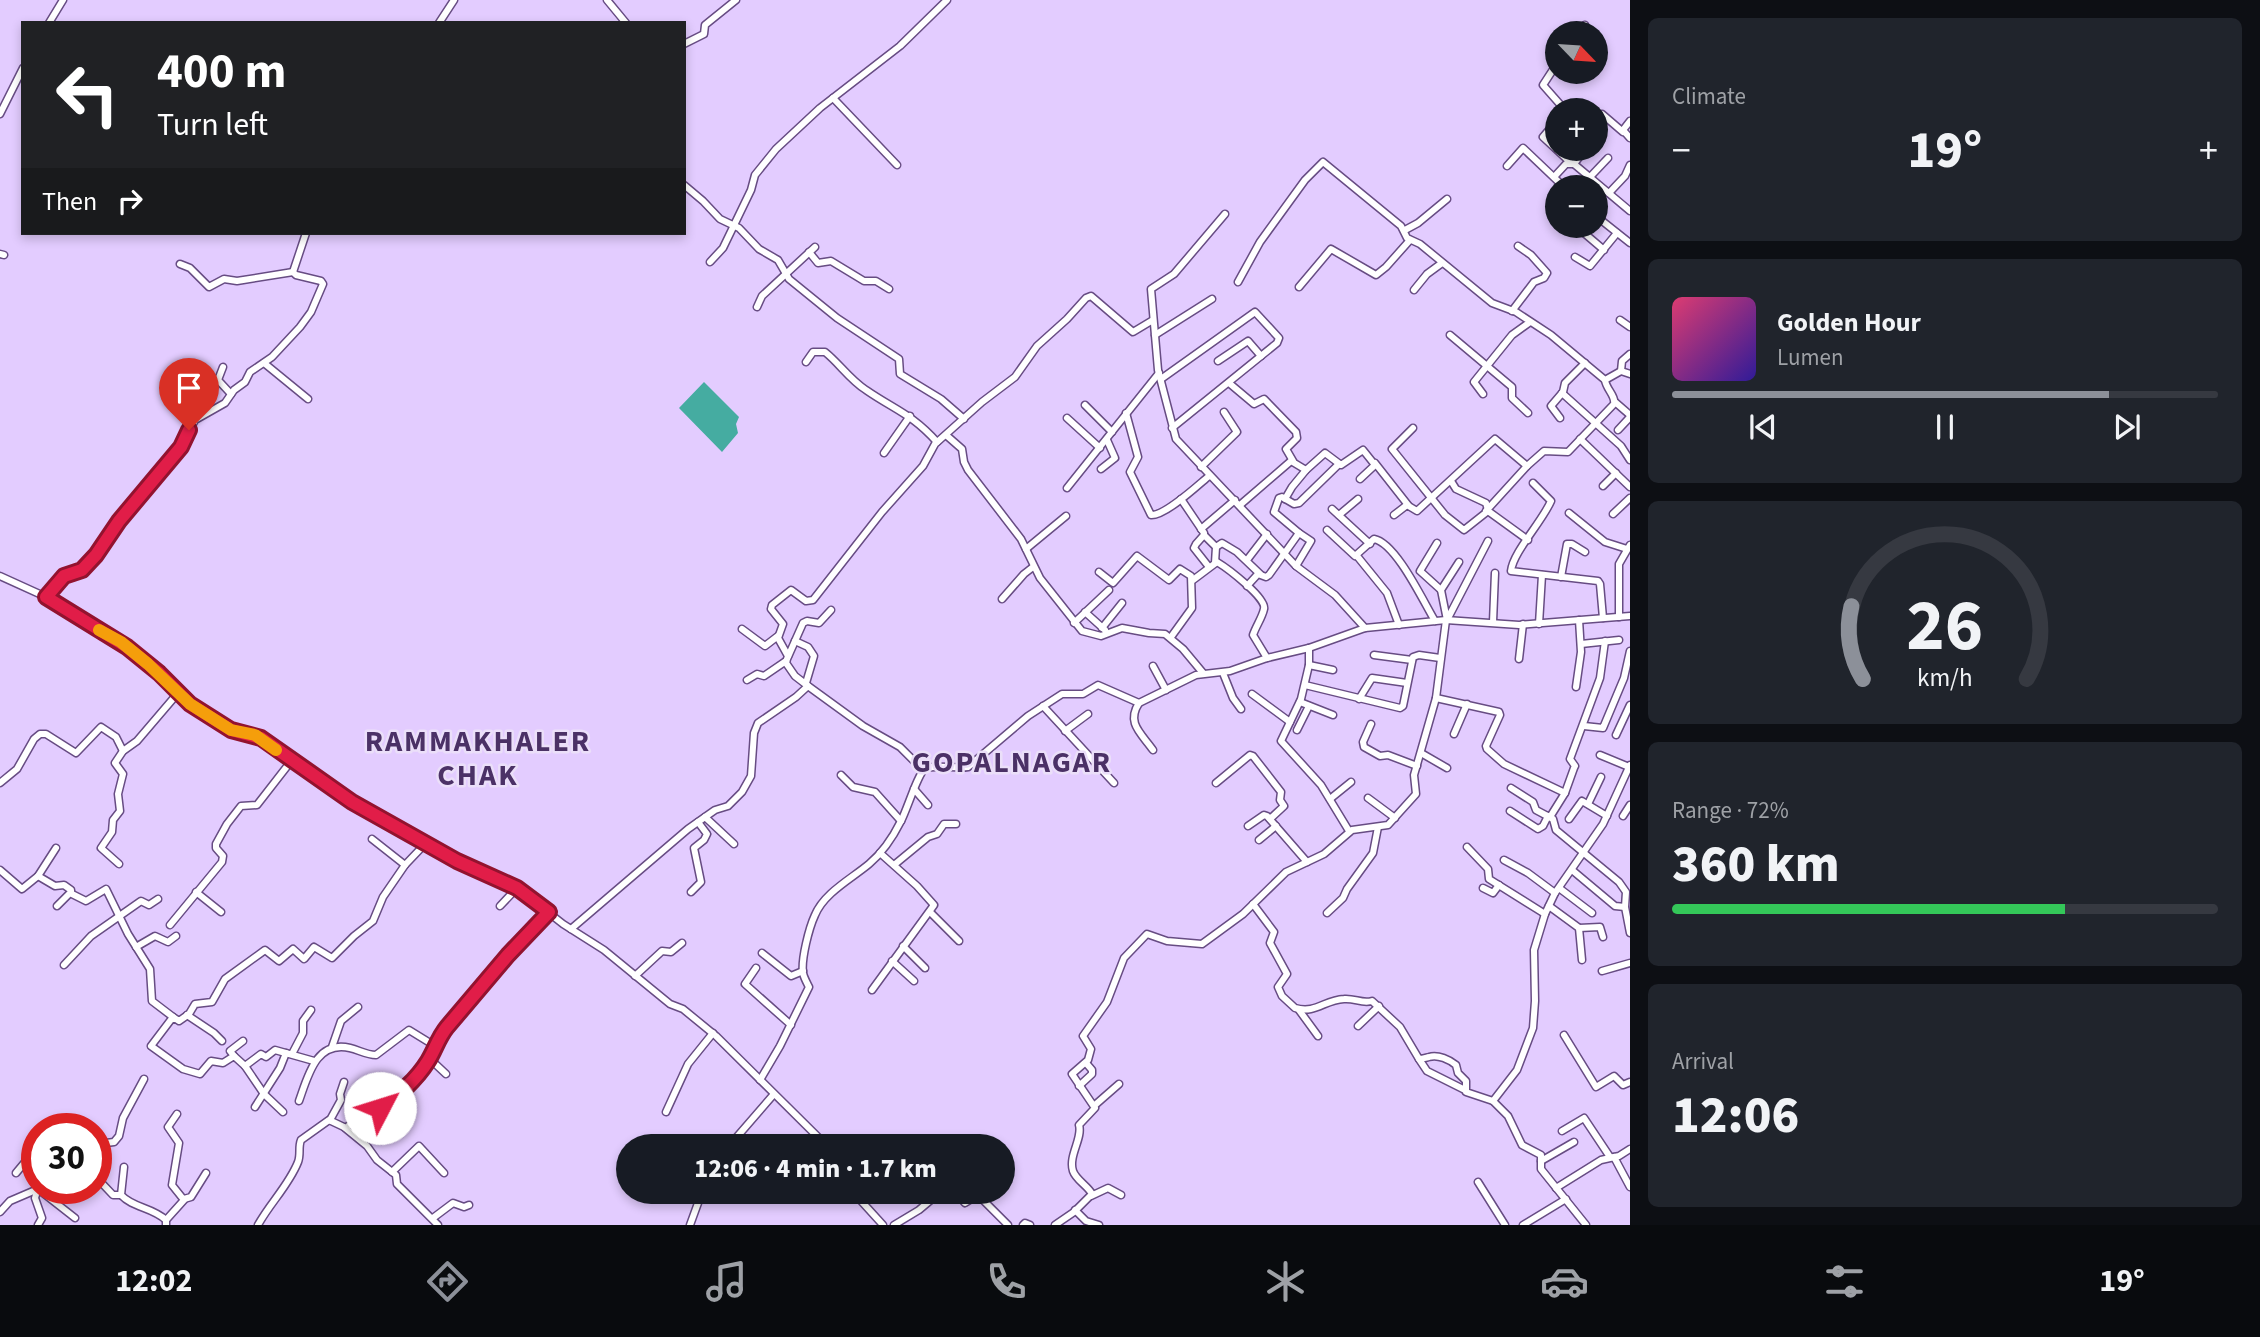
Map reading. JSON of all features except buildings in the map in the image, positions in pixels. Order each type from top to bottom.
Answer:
[{"type":"street","points":[[50,21],[63,0]]},
{"type":"street","points":[[440,21],[454,0]]},
{"type":"street","points":[[607,0],[624,21]]},
{"type":"street","points":[[686,43],[703,35],[706,24],[736,0]]},
{"type":"street","points":[[709,262],[723,248],[759,170],[781,143],[900,46],[947,0]]},
{"type":"street","points":[[0,114],[21,72]]},
{"type":"street","points":[[1545,79],[1543,85],[1554,98]]},
{"type":"street","points":[[833,98],[897,165]]},
{"type":"street","points":[[1608,119],[1630,138]]},
{"type":"street","points":[[1623,132],[1630,121]]},
{"type":"street","points":[[1507,166],[1523,148],[1552,175]]},
{"type":"street","points":[[1592,175],[1605,161]]},
{"type":"street","points":[[1238,282],[1260,242],[1306,180],[1323,162],[1405,230]]},
{"type":"street","points":[[1556,175],[1566,164],[1572,163],[1587,175]]},
{"type":"street","points":[[1630,165],[1628,175],[1609,193],[1630,211]]},
{"type":"street","points":[[686,187],[720,219],[742,230],[760,249],[778,260],[789,279],[837,318],[899,359],[900,374],[941,399],[964,419]]},
{"type":"street","points":[[1405,230],[1447,198]]},
{"type":"street","points":[[1225,214],[1174,274],[1151,289],[1160,376],[1172,428],[1176,439],[1209,476],[1296,566],[1335,595],[1365,628]]},
{"type":"street","points":[[1608,225],[1630,243]]},
{"type":"street","points":[[1405,230],[1405,236],[1409,240],[1420,244],[1492,303],[1512,311],[1551,335],[1605,380],[1606,388],[1615,402],[1630,416],[1618,430]]},
{"type":"street","points":[[1575,257],[1590,266],[1618,233]]},
{"type":"street","points":[[293,272],[305,235]]},
{"type":"street","points":[[1593,238],[1604,250]]},
{"type":"street","points":[[1299,287],[1331,249],[1376,275],[1409,240]]},
{"type":"street","points":[[1512,311],[1536,281],[1544,278],[1547,273],[1531,255],[1518,246]]},
{"type":"street","points":[[757,307],[762,296],[812,249],[818,263],[831,261],[864,281],[876,281],[889,289]]},
{"type":"street","points":[[1413,290],[1427,274],[1442,263]]},
{"type":"street","points":[[46,597],[64,576],[79,572],[90,563],[119,521],[181,447],[191,425],[201,416],[225,403],[254,368],[264,363],[305,321],[323,287],[321,281],[293,272],[244,281],[224,279],[209,287],[190,268],[180,264]]},
{"type":"street","points":[[742,629],[765,646],[778,636],[783,624],[771,609],[772,606],[790,590],[806,601],[813,600],[882,512],[923,466],[937,442],[948,438],[964,419],[997,389],[1015,377],[1037,346],[1086,298],[1092,297],[1133,332],[1153,320]]},
{"type":"street","points":[[1155,335],[1212,299]]},
{"type":"street","points":[[1067,488],[1107,440],[1126,412],[1160,376],[1255,312],[1279,338],[1229,383],[1172,428]]},
{"type":"street","points":[[1620,320],[1630,327]]},
{"type":"street","points":[[1483,394],[1474,384],[1512,335],[1530,322]]},
{"type":"street","points":[[1450,335],[1512,387],[1512,398],[1528,413]]},
{"type":"street","points":[[1218,361],[1248,341],[1261,356]]},
{"type":"street","points":[[806,362],[813,352],[825,352],[865,390],[910,416],[937,442]]},
{"type":"street","points":[[1621,371],[1622,361],[1630,354]]},
{"type":"street","points":[[264,363],[308,398]]},
{"type":"street","points":[[1560,418],[1551,406],[1562,393],[1565,383],[1586,363]]},
{"type":"street","points":[[223,367],[218,380],[230,394]]},
{"type":"street","points":[[1605,380],[1621,371],[1630,374]]},
{"type":"street","points":[[1229,383],[1254,404],[1264,399],[1296,432],[1297,438],[1286,449],[1293,461],[1306,470]]},
{"type":"street","points":[[1562,393],[1621,446],[1630,460]]},
{"type":"street","points":[[1413,428],[1392,449],[1430,499],[1462,530],[1487,509],[1544,451],[1568,452],[1615,402]]},
{"type":"street","points":[[1084,404],[1112,432]]},
{"type":"street","points":[[1126,412],[1138,457],[1130,472],[1152,516],[1181,499],[1209,476]]},
{"type":"street","points":[[1201,467],[1237,432],[1224,412]]},
{"type":"street","points":[[884,453],[910,416]]},
{"type":"street","points":[[1067,418],[1100,448]]},
{"type":"street","points":[[948,438],[962,449],[968,470],[1021,539],[1031,568],[1082,631],[1101,636],[1125,628],[1149,634],[1165,634],[1171,637],[1203,673]]},
{"type":"street","points":[[1296,566],[1311,541],[1274,512],[1279,498],[1294,504],[1299,503],[1339,464],[1363,450],[1413,511],[1417,511],[1495,439],[1527,466]]},
{"type":"street","points":[[1580,439],[1630,486]]},
{"type":"street","points":[[1101,469],[1115,457],[1107,440]]},
{"type":"street","points":[[1285,499],[1306,470],[1325,453],[1339,464]]},
{"type":"street","points":[[1212,565],[1194,548],[1202,532],[1287,463],[1293,461]]},
{"type":"street","points":[[1360,479],[1375,463]]},
{"type":"street","points":[[1603,486],[1616,473]]},
{"type":"street","points":[[1451,481],[1456,489],[1465,491],[1528,540]]},
{"type":"street","points":[[1533,484],[1551,501],[1546,514],[1512,564],[1511,571],[1600,582],[1603,618]]},
{"type":"street","points":[[1613,514],[1630,498]]},
{"type":"street","points":[[1181,499],[1202,532],[1216,547]]},
{"type":"street","points":[[1339,515],[1358,499]]},
{"type":"street","points":[[1394,515],[1408,505]]},
{"type":"street","points":[[1332,509],[1370,544]]},
{"type":"street","points":[[1569,513],[1605,542],[1628,547],[1619,567],[1619,617]]},
{"type":"street","points":[[1026,549],[1066,516]]},
{"type":"street","points":[[1327,530],[1357,556],[1387,593],[1399,625]]},
{"type":"street","points":[[1216,547],[1224,544],[1247,560],[1260,574],[1267,576],[1299,533]]},
{"type":"street","points":[[1247,560],[1267,534]]},
{"type":"street","points":[[1357,556],[1374,539],[1380,541],[1406,567],[1411,581],[1435,621]]},
{"type":"street","points":[[1095,1105],[1072,1074],[1086,1063],[1091,1049],[1084,1034],[1107,1002],[1124,958],[1142,937],[1149,934],[1167,941],[1186,941],[1200,945],[1239,918],[1283,874],[1328,852],[1349,831],[1356,828],[1386,827],[1416,794],[1414,779],[1436,698],[1447,620],[1488,541]]},
{"type":"street","points":[[1437,543],[1420,571],[1441,590],[1447,620]]},
{"type":"street","points":[[1561,577],[1567,544],[1585,552]]},
{"type":"street","points":[[1212,565],[1216,547]]},
{"type":"street","points":[[1099,572],[1113,583],[1137,556],[1167,579],[1171,579],[1180,569],[1191,576],[1192,608],[1171,637]]},
{"type":"street","points":[[1441,590],[1460,562]]},
{"type":"street","points":[[1193,580],[1212,565],[1221,565],[1265,604],[1254,635],[1267,657]]},
{"type":"street","points":[[1002,599],[1031,568]]},
{"type":"street","points":[[1493,622],[1495,573]]},
{"type":"street","points":[[1247,586],[1260,574]]},
{"type":"street","points":[[1539,624],[1542,575]]},
{"type":"street","points":[[0,576],[46,597],[121,642],[159,673],[190,704],[231,730],[255,735],[340,795],[425,844],[517,888],[713,1033],[815,1134]]},
{"type":"street","points":[[1074,623],[1109,590]]},
{"type":"street","points":[[1102,628],[1122,603]]},
{"type":"street","points":[[747,680],[757,674],[764,676],[787,659],[805,621],[819,623],[831,610]]},
{"type":"street","points":[[1085,612],[1109,634]]},
{"type":"street","points":[[1153,750],[1133,721],[1132,713],[1139,703],[1203,673],[1223,673],[1267,657],[1309,648],[1365,628],[1447,620],[1539,624],[1630,616]]},
{"type":"street","points":[[1576,687],[1581,644],[1579,620]]},
{"type":"street","points":[[1519,659],[1523,624]]},
{"type":"street","points":[[778,636],[795,676],[856,721],[897,745],[923,770]]},
{"type":"street","points":[[1581,644],[1619,640]]},
{"type":"street","points":[[570,929],[698,822],[715,810],[728,806],[748,784],[754,733],[758,723],[796,696],[807,684],[814,656],[808,647],[795,641]]},
{"type":"street","points":[[1510,811],[1538,829],[1543,826],[1565,793],[1575,765],[1570,759],[1600,678],[1605,642]]},
{"type":"street","points":[[1309,648],[1309,664],[1300,702],[1281,741],[1330,799],[1349,831]]},
{"type":"street","points":[[1584,726],[1603,728],[1627,675],[1630,651]]},
{"type":"street","points":[[1374,655],[1412,660]]},
{"type":"street","points":[[1305,685],[1400,708],[1403,706],[1413,657],[1419,655],[1440,658]]},
{"type":"street","points":[[1309,664],[1333,670]]},
{"type":"street","points":[[1153,666],[1166,690]]},
{"type":"street","points":[[1223,673],[1233,698],[1241,709]]},
{"type":"street","points":[[1359,699],[1373,678],[1407,683]]},
{"type":"street","points":[[760,1080],[809,987],[803,971],[807,943],[819,907],[880,853],[901,821],[916,780],[923,770],[968,767],[1028,716],[1062,694],[1083,694],[1098,685],[1139,703]]},
{"type":"street","points":[[119,864],[101,848],[112,832],[113,820],[120,811],[118,794],[123,774],[115,763],[178,693]]},
{"type":"street","points":[[1252,694],[1290,722]]},
{"type":"street","points":[[1436,698],[1500,713],[1486,747],[1501,762],[1565,793]]},
{"type":"street","points":[[1300,702],[1333,715]]},
{"type":"street","points":[[1454,734],[1467,704]]},
{"type":"street","points":[[1616,736],[1630,705]]},
{"type":"street","points":[[1043,706],[1114,783]]},
{"type":"street","points":[[1297,730],[1309,706]]},
{"type":"street","points":[[1065,731],[1088,714]]},
{"type":"street","points":[[1371,724],[1363,742],[1364,747],[1380,756],[1388,755],[1417,766]]},
{"type":"street","points":[[0,783],[17,769],[34,739],[40,734],[46,734],[76,753],[101,727],[116,737],[123,751]]},
{"type":"street","points":[[1420,753],[1447,768]]},
{"type":"street","points":[[1216,783],[1253,755],[1281,792],[1280,800],[1284,806],[1270,819]]},
{"type":"street","points":[[1493,1101],[1517,1070],[1533,1028],[1534,950],[1545,914],[1557,890],[1627,782],[1630,766],[1600,755]]},
{"type":"street","points":[[170,925],[223,859],[216,844],[229,820],[241,806],[257,805],[292,760]]},
{"type":"street","points":[[841,775],[853,788],[876,792],[901,821]]},
{"type":"street","points":[[1588,804],[1601,777]]},
{"type":"street","points":[[1330,799],[1351,782]]},
{"type":"street","points":[[1511,788],[1533,802],[1536,810],[1554,820],[1556,830],[1628,891],[1625,907],[1630,933]]},
{"type":"street","points":[[914,789],[928,804]]},
{"type":"street","points":[[1368,798],[1395,818]]},
{"type":"street","points":[[1569,819],[1581,802],[1607,816]]},
{"type":"street","points":[[1623,816],[1630,805]]},
{"type":"street","points":[[1248,826],[1264,815],[1307,863]]},
{"type":"street","points":[[705,817],[734,844]]},
{"type":"street","points":[[691,892],[701,882],[694,848],[707,834],[698,822]]},
{"type":"street","points":[[894,865],[928,837],[937,834],[944,824],[956,824]]},
{"type":"street","points":[[1259,840],[1276,826]]},
{"type":"street","points":[[1327,913],[1343,898],[1347,888],[1368,862],[1375,848],[1378,827]]},
{"type":"street","points":[[372,839],[405,865]]},
{"type":"street","points":[[38,876],[55,886],[65,886],[71,893],[86,901],[105,889],[151,972],[152,1000],[179,1021],[195,1004],[212,1002],[227,978],[265,950],[279,961],[293,949],[304,959],[314,947],[332,958],[373,921],[383,897],[405,865],[425,844]]},
{"type":"street","points":[[1467,847],[1488,869],[1489,879],[1545,914]]},
{"type":"street","points":[[0,870],[22,889],[38,876],[56,848]]},
{"type":"street","points":[[872,990],[934,905],[880,853]]},
{"type":"street","points":[[1504,860],[1592,913]]},
{"type":"street","points":[[1572,870],[1615,906],[1625,907]]},
{"type":"street","points":[[1483,888],[1493,893],[1499,885]]},
{"type":"street","points":[[500,906],[517,888]]},
{"type":"street","points":[[196,892],[221,912]]},
{"type":"street","points":[[57,906],[71,893]]},
{"type":"street","points":[[64,965],[91,936],[141,901],[149,905],[158,899]]},
{"type":"street","points":[[1254,904],[1273,929],[1270,943],[1287,974],[1278,985],[1280,993],[1299,1010],[1318,1035]]},
{"type":"street","points":[[1549,906],[1579,928],[1600,927],[1603,937]]},
{"type":"street","points":[[345,1128],[362,1114],[380,1108],[394,1098],[430,1059],[447,1027],[499,965],[549,912]]},
{"type":"street","points":[[930,912],[959,941]]},
{"type":"street","points":[[1579,928],[1582,960]]},
{"type":"street","points":[[136,947],[155,936],[167,942],[176,936]]},
{"type":"street","points":[[635,976],[662,951],[671,952],[682,943]]},
{"type":"street","points":[[903,946],[925,968]]},
{"type":"street","points":[[762,953],[791,976],[803,971]]},
{"type":"street","points":[[892,961],[914,982]]},
{"type":"street","points":[[1602,971],[1630,963]]},
{"type":"street","points":[[756,968],[745,984],[791,1025]]},
{"type":"street","points":[[1299,1010],[1314,1010],[1332,1001],[1347,999],[1364,1003],[1373,1001],[1402,1030],[1427,1071],[1493,1101],[1508,1116],[1522,1145],[1539,1152],[1541,1169],[1586,1225]]},
{"type":"street","points":[[1358,1026],[1379,1006]]},
{"type":"street","points":[[332,1047],[341,1023],[358,1007]]},
{"type":"street","points":[[255,1107],[303,1033],[303,1021],[311,1010]]},
{"type":"street","points":[[187,1015],[222,1041]]},
{"type":"street","points":[[173,1017],[151,1045],[159,1054],[183,1069],[200,1074],[210,1062],[224,1063],[234,1056]]},
{"type":"street","points":[[299,1101],[314,1061],[322,1052],[332,1047],[345,1047],[376,1055],[409,1030],[435,1046]]},
{"type":"street","points":[[666,1112],[688,1064],[713,1033]]},
{"type":"street","points":[[1564,1035],[1596,1087],[1614,1076],[1623,1085],[1630,1082]]},
{"type":"street","points":[[243,1041],[230,1051],[245,1066],[264,1094],[283,1112]]},
{"type":"street","points":[[245,1066],[261,1054],[266,1057],[274,1050],[314,1061]]},
{"type":"street","points":[[1419,1059],[1434,1056],[1452,1062],[1465,1081],[1465,1090]]},
{"type":"street","points":[[430,1059],[446,1074]]},
{"type":"street","points":[[1079,1086],[1092,1074],[1086,1063]]},
{"type":"street","points":[[112,1141],[119,1136],[123,1118],[144,1079]]},
{"type":"street","points":[[258,1225],[295,1167],[300,1156],[299,1142],[330,1120],[341,1100],[344,1082]]},
{"type":"street","points":[[1090,1196],[1092,1192],[1074,1172],[1073,1152],[1081,1131],[1079,1125],[1094,1111],[1095,1105],[1119,1084]]},
{"type":"street","points":[[739,1134],[774,1094]]},
{"type":"street","points":[[177,1114],[168,1127],[179,1145],[172,1186],[184,1199]]},
{"type":"street","points":[[1562,1131],[1584,1118],[1630,1187]]},
{"type":"street","points":[[330,1120],[367,1146],[377,1160],[398,1177],[397,1184],[438,1225]]},
{"type":"street","points":[[1541,1161],[1574,1142]]},
{"type":"street","points":[[392,1172],[419,1146],[444,1173]]},
{"type":"street","points":[[1556,1188],[1630,1149]]},
{"type":"street","points":[[121,1195],[124,1167]]},
{"type":"street","points":[[16,1174],[21,1168]]},
{"type":"street","points":[[112,1194],[121,1195],[130,1203],[147,1208],[166,1222],[184,1199],[191,1197],[206,1173]]},
{"type":"street","points":[[1478,1182],[1505,1225]]},
{"type":"street","points":[[1055,1225],[1090,1196],[1108,1188],[1121,1195]]},
{"type":"street","points":[[0,1212],[10,1201],[21,1196]]},
{"type":"street","points":[[1523,1225],[1566,1199]]},
{"type":"street","points":[[433,1218],[453,1203],[464,1207],[469,1205]]},
{"type":"street","points":[[37,1204],[42,1218],[38,1225]]},
{"type":"street","points":[[58,1204],[75,1218]]},
{"type":"street","points":[[690,1225],[698,1204]]},
{"type":"street","points":[[864,1204],[883,1225]]},
{"type":"street","points":[[894,1225],[926,1204]]},
{"type":"street","points":[[987,1204],[1008,1225]]},
{"type":"street","points":[[1075,1210],[1086,1221],[1098,1225]]},
{"type":"street","points":[[1023,1225],[1030,1225]]},
{"type":"shaded area","points":[[704,382],[739,417],[736,424],[738,433],[722,452],[679,408]]},
{"type":"slow traffic","points":[[99,630],[121,642],[166,679],[190,704],[231,730],[255,735],[276,750]]},
{"type":"district","name":"RAMMAKHALER CHAK","points":[[478,758]]},
{"type":"district","name":"GOPALNAGAR","points":[[1012,762]]},
{"type":"route","points":[[189,430],[181,447],[119,521],[90,563],[82,570],[64,576],[46,597],[121,642],[166,679],[190,704],[231,730],[261,738],[352,802],[432,848],[517,888],[549,912],[499,965],[447,1027],[425,1065],[394,1098],[380,1108]]}]
